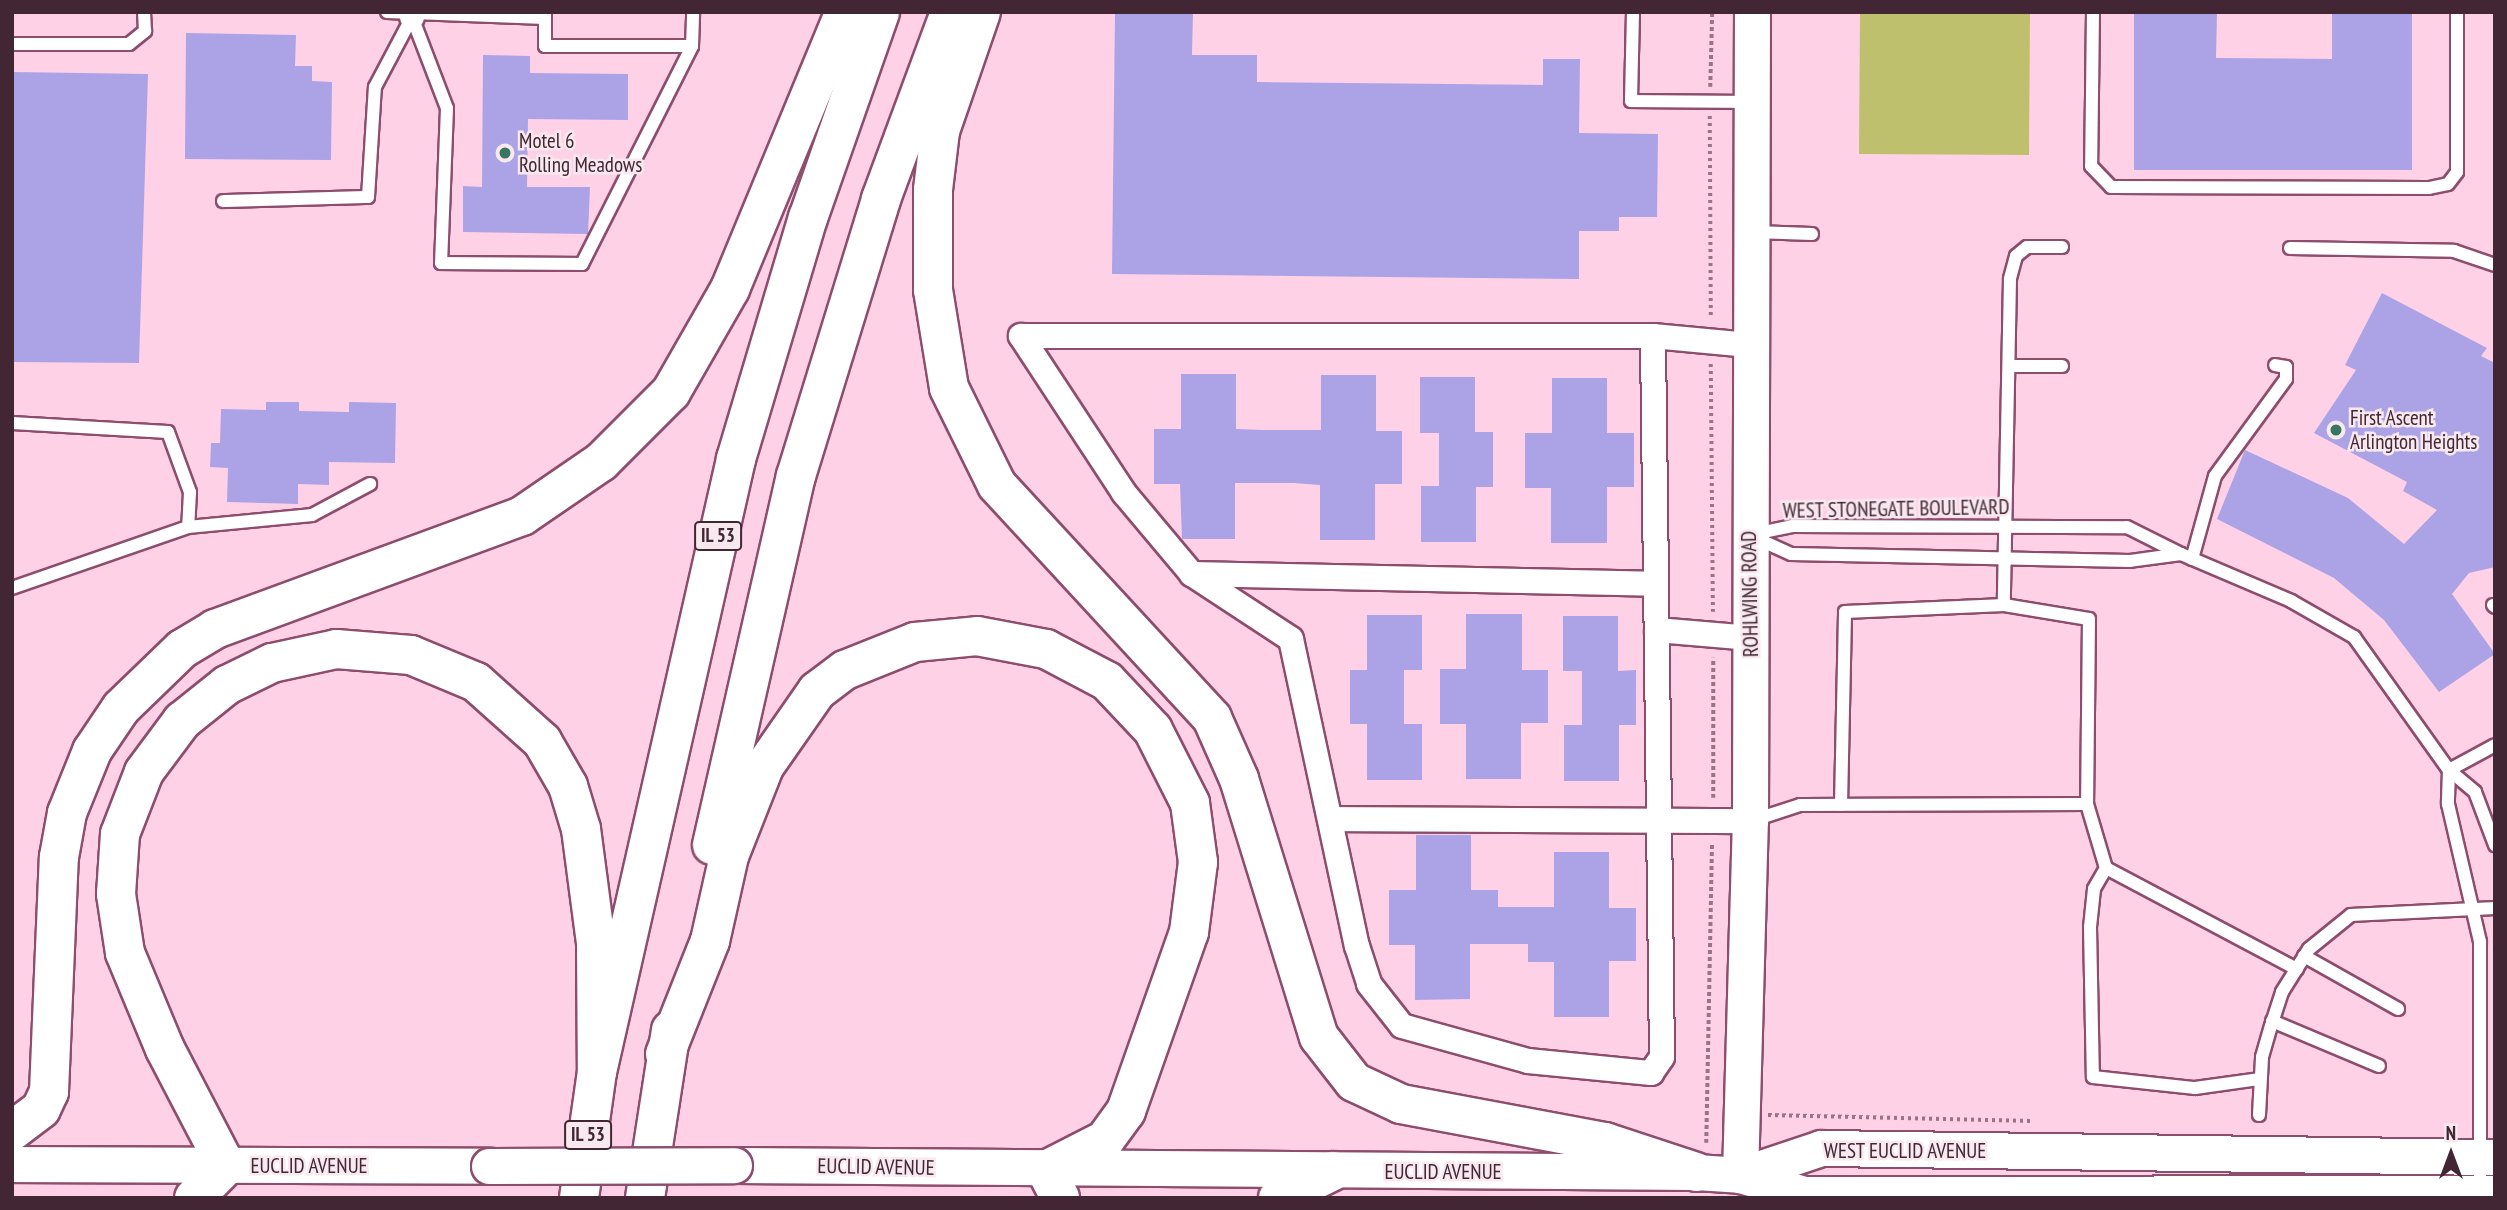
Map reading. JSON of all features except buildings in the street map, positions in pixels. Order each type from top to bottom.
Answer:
[{"type":"highway","points":[[12,1131],[41,1109],[49,1092],[65,824],[92,751],[121,708],[182,649],[215,629],[522,516],[601,462],[671,392],[730,289],[845,12]]},
{"type":"highway","name":"IL 53","points":[[579,1198],[597,1072],[736,459],[808,218],[880,12]]},
{"type":"highway","points":[[645,1198],[666,1054],[796,477],[881,199],[950,12]]},
{"type":"highway","points":[[981,12],[940,131],[933,190],[933,290],[949,388],[997,485],[1212,718],[1239,779],[1319,1037],[1354,1082],[1401,1104],[1605,1142],[1696,1172]]},
{"type":"highway","points":[[666,1054],[710,942],[729,856],[764,767],[817,691],[845,670],[915,642],[977,636],[1025,643],[1078,663],[1135,705],[1177,771],[1198,862],[1189,932],[1126,1111],[1105,1139],[1053,1184]]},
{"type":"highway","points":[[194,1198],[226,1166],[165,1049],[125,953],[116,894],[120,834],[144,772],[182,721],[227,685],[304,653],[368,649],[437,663],[505,702],[542,741],[568,786],[582,829],[596,943],[597,1072]]},
{"type":"highway","points":[[652,1138],[654,1198]]},
{"type":"highway","points":[[1278,1198],[1334,1171]]},
{"type":"main road","name":"ROHLWING ROAD","points":[[1740,1175],[1750,821],[1749,345],[1752,12]]},
{"type":"main road","name":"WEST EUCLID AVENUE","points":[[1740,1175],[1821,1148],[2488,1157]]},
{"type":"main road","name":"EUCLID AVENUE","points":[[12,1164],[734,1165],[1053,1184],[1334,1171],[1696,1172],[1740,1175]]},
{"type":"main road","name":"WEST EUCLID AVENUE","points":[[1740,1175],[1804,1194],[2488,1193]]},
{"type":"street","points":[[1653,336],[1653,584],[1657,630],[1662,1057],[1651,1073],[1617,1074],[1528,1061],[1402,1026],[1369,984],[1291,639],[1192,574],[1124,493],[1021,336],[1653,336],[1749,345]]},
{"type":"street","points":[[1192,574],[1653,584]]},
{"type":"street","points":[[1657,630],[1751,638]]},
{"type":"street","points":[[1331,820],[1659,817],[1750,821]]},
{"type":"lane","points":[[12,44],[129,44],[145,31],[144,12]]},
{"type":"lane","points":[[387,12],[412,15],[545,15],[545,46],[692,46]]},
{"type":"lane","points":[[412,15],[447,108],[441,262],[582,264],[692,46],[692,12]]},
{"type":"lane","points":[[1633,12],[1631,101],[1710,106],[1751,102]]},
{"type":"lane","points":[[2093,12],[2091,166],[2111,187],[2448,184],[2456,172],[2457,12]]},
{"type":"lane","points":[[223,201],[368,197],[375,87],[412,15]]},
{"type":"lane","points":[[1750,231],[1812,234]]},
{"type":"lane","points":[[2004,605],[2010,366],[2016,256],[2027,247],[2062,247]]},
{"type":"lane","points":[[2290,248],[2454,251],[2495,265]]},
{"type":"lane","points":[[2186,557],[2215,476],[2286,379],[2286,367],[2275,365]]},
{"type":"lane","points":[[2010,366],[2062,366]]},
{"type":"lane","points":[[12,423],[168,432],[190,492],[188,527]]},
{"type":"lane","points":[[12,587],[188,527],[312,515],[370,484]]},
{"type":"lane","name":"WEST STONEGATE BOULEVARD","points":[[1749,535],[1792,526],[2127,527],[2354,637],[2449,770],[2475,792],[2495,845]]},
{"type":"lane","name":"WEST STONEGATE BOULEVARD","points":[[1749,535],[1791,554],[2130,561],[2186,557]]},
{"type":"lane","points":[[1841,805],[1846,612],[2004,605],[2089,619],[2087,804],[2106,868],[2297,969]]},
{"type":"lane","points":[[2488,1193],[2480,942],[2448,804],[2449,770],[2495,744]]},
{"type":"lane","points":[[1750,821],[1800,805],[2087,804]]},
{"type":"lane","points":[[2106,868],[2094,889],[2090,927],[2092,1077],[2195,1088],[2260,1079]]},
{"type":"lane","points":[[2259,1115],[2260,1079],[2272,1021],[2304,956],[2351,915],[2495,908]]},
{"type":"lane","points":[[2304,956],[2398,1009]]},
{"type":"lane","points":[[2272,1021],[2379,1066]]},
{"type":"path","points":[[1704,1105],[1710,1071],[1712,818],[1712,12]]},
{"type":"shaded area","points":[[1860,12],[2030,12],[2029,155],[1859,154]]},
{"type":"place","name":"Motel 6 Rolling Meadows","points":[[505,153]]},
{"type":"place","name":"First Ascent Arlington Heights","points":[[2336,430]]}]
